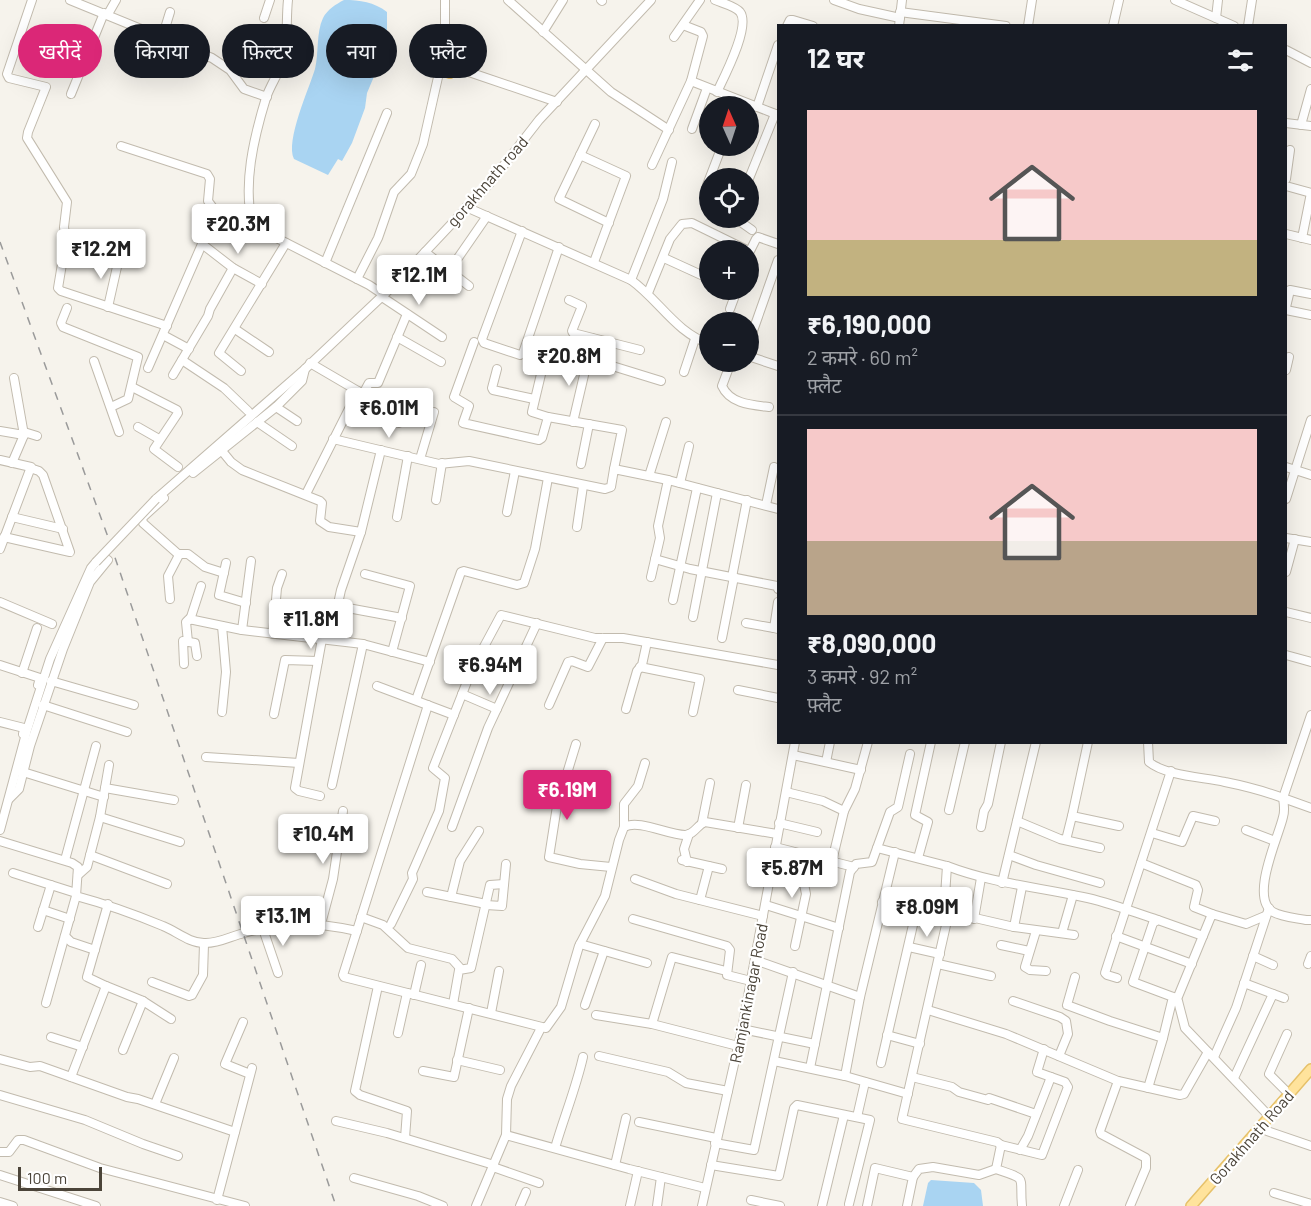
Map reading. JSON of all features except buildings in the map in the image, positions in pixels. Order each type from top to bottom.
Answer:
[{"type":"main road","name":"Gorakhnath Road","points":[[1191,1206],[1311,1069]]},
{"type":"street","points":[[32,0],[7,74],[9,78],[46,87],[27,138],[67,202],[64,227],[66,240],[58,288],[61,291],[167,326]]},
{"type":"street","points":[[70,0],[131,24]]},
{"type":"street","points":[[71,94],[106,13],[116,0]]},
{"type":"street","points":[[264,18],[270,0]]},
{"type":"street","points":[[253,226],[248,202],[251,163],[267,97],[284,56],[288,0]]},
{"type":"street","points":[[445,0],[446,24]]},
{"type":"street","points":[[508,0],[611,92],[669,130]]},
{"type":"street","points":[[543,32],[563,0]]},
{"type":"street","name":"gorakhnath road","points":[[5,803],[12,787],[50,659],[91,568],[156,499],[308,366],[383,296],[490,183],[557,102],[651,0]]},
{"type":"street","points":[[674,37],[699,0]]},
{"type":"street","points":[[715,0],[736,9],[743,21],[741,34],[717,92]]},
{"type":"street","points":[[834,0],[900,19],[976,24]]},
{"type":"street","points":[[900,19],[902,0]]},
{"type":"street","points":[[1028,24],[1032,0]]},
{"type":"street","points":[[1113,24],[1119,0]]},
{"type":"street","points":[[1175,0],[1229,24]]},
{"type":"street","points":[[1216,18],[1218,0]]},
{"type":"street","points":[[1248,24],[1252,0]]},
{"type":"street","points":[[166,24],[170,12]]},
{"type":"street","points":[[788,24],[790,20],[793,20],[806,24]]},
{"type":"street","points":[[652,165],[691,81],[703,36],[701,32],[683,25]]},
{"type":"street","points":[[759,101],[777,48]]},
{"type":"street","points":[[1287,51],[1311,63]]},
{"type":"street","points":[[210,58],[230,70],[244,89],[267,97]]},
{"type":"street","points":[[357,279],[378,238],[394,192],[411,174],[422,148],[437,78]]},
{"type":"street","points":[[486,78],[557,102]]},
{"type":"street","points":[[691,81],[724,96]]},
{"type":"street","points":[[692,129],[707,88]]},
{"type":"street","points":[[1301,124],[1311,89]]},
{"type":"street","points":[[754,168],[777,114],[759,108]]},
{"type":"street","points":[[325,263],[387,113]]},
{"type":"street","points":[[1287,123],[1311,126]]},
{"type":"street","points":[[595,124],[559,199],[609,223]]},
{"type":"street","points":[[121,146],[207,174],[210,178],[208,201],[216,210],[215,217],[148,368]]},
{"type":"street","points":[[1287,172],[1290,150]]},
{"type":"street","points":[[580,155],[626,176],[594,262]]},
{"type":"street","points":[[631,280],[663,199],[672,162]]},
{"type":"street","points":[[1287,186],[1311,193],[1302,238]]},
{"type":"street","points":[[466,207],[631,280],[648,293],[684,332],[699,340]]},
{"type":"street","points":[[449,271],[487,216]]},
{"type":"street","points":[[215,217],[236,227],[253,226],[357,279],[442,337]]},
{"type":"street","points":[[648,293],[670,239],[682,224],[692,223],[725,240]]},
{"type":"street","points":[[522,231],[482,339],[483,343],[520,355],[523,353],[559,247]]},
{"type":"street","points":[[1287,234],[1311,240]]},
{"type":"street","points":[[756,240],[758,237],[777,244]]},
{"type":"street","points":[[241,371],[219,353],[286,243]]},
{"type":"street","points":[[202,244],[233,268],[262,284]]},
{"type":"street","points":[[425,252],[469,286]]},
{"type":"street","points":[[108,307],[118,258]]},
{"type":"street","points":[[664,258],[699,274]]},
{"type":"street","points":[[759,314],[777,263]]},
{"type":"street","points":[[173,375],[233,268]]},
{"type":"street","points":[[1288,290],[1311,294]]},
{"type":"street","points":[[569,300],[582,306],[572,333],[640,350]]},
{"type":"street","points":[[730,309],[732,300]]},
{"type":"street","points":[[67,308],[61,323],[63,327],[138,357],[128,399],[111,407]]},
{"type":"street","points":[[1287,309],[1311,315]]},
{"type":"street","points":[[306,494],[333,439],[361,392],[369,383],[378,383],[407,314]]},
{"type":"street","points":[[235,329],[269,352]]},
{"type":"street","points":[[163,335],[189,349]]},
{"type":"street","points":[[397,337],[441,362]]},
{"type":"street","points":[[573,422],[592,338]]},
{"type":"street","points":[[684,372],[695,339]]},
{"type":"street","points":[[474,342],[454,397],[469,406],[464,423],[539,440],[542,438],[548,417]]},
{"type":"street","points":[[554,348],[661,381]]},
{"type":"street","points":[[1287,366],[1289,357]]},
{"type":"street","points":[[759,359],[777,363]]},
{"type":"street","points":[[182,360],[224,388],[248,411]]},
{"type":"street","points":[[94,361],[118,432]]},
{"type":"street","points":[[224,573],[205,567],[188,554],[179,555],[143,523],[142,518],[182,482],[276,407],[303,379],[308,366],[361,392],[399,407],[399,423]]},
{"type":"street","points":[[497,369],[492,389],[534,399]]},
{"type":"street","points":[[333,439],[442,463],[469,461],[583,486],[609,488],[622,430],[532,412],[542,370]]},
{"type":"street","points":[[727,372],[722,386],[723,390],[742,404],[769,407]]},
{"type":"street","points":[[12,463],[24,433],[14,378]]},
{"type":"street","points":[[132,387],[177,411],[154,446],[155,451],[178,467]]},
{"type":"street","points":[[276,407],[297,421]]},
{"type":"street","points":[[420,459],[434,412]]},
{"type":"street","points":[[1287,496],[1311,420]]},
{"type":"street","points":[[257,422],[292,446]]},
{"type":"street","points":[[649,476],[666,422]]},
{"type":"street","points":[[581,464],[589,424]]},
{"type":"street","points":[[138,427],[159,439]]},
{"type":"street","points":[[0,430],[37,436]]},
{"type":"street","points":[[680,483],[689,446]]},
{"type":"street","points":[[320,796],[296,790],[300,763],[318,661],[361,532],[381,450]]},
{"type":"street","points":[[222,451],[242,470],[317,499],[322,503],[320,517],[322,524],[361,532]]},
{"type":"street","points":[[397,517],[408,456]]},
{"type":"street","points":[[0,460],[31,467],[43,475],[70,550],[68,552],[4,537]]},
{"type":"street","points":[[436,500],[442,463]]},
{"type":"street","points":[[766,505],[774,467]]},
{"type":"street","points":[[1287,467],[1311,475]]},
{"type":"street","points":[[0,549],[30,468]]},
{"type":"street","points":[[614,469],[668,480],[777,509]]},
{"type":"street","points":[[507,512],[515,471]]},
{"type":"street","points":[[416,700],[461,572],[517,585],[524,583],[535,549],[548,478]]},
{"type":"street","points":[[651,577],[660,538],[658,526],[668,480]]},
{"type":"street","points":[[577,527],[583,486]]},
{"type":"street","points":[[673,600],[697,488]]},
{"type":"street","points":[[693,617],[717,493]]},
{"type":"street","points":[[723,638],[747,500]]},
{"type":"street","points":[[12,517],[63,529]]},
{"type":"street","points":[[1287,538],[1311,542]]},
{"type":"street","points":[[1287,568],[1294,539]]},
{"type":"street","points":[[170,599],[168,576],[179,555]]},
{"type":"street","points":[[655,559],[777,586]]},
{"type":"street","points":[[5,803],[19,789],[51,681],[90,582],[108,560]]},
{"type":"street","points":[[242,630],[251,561]]},
{"type":"street","points":[[226,563],[219,595],[246,603]]},
{"type":"street","points":[[273,634],[277,588],[282,574]]},
{"type":"street","points":[[365,574],[410,586],[392,652]]},
{"type":"street","points":[[188,642],[186,622],[190,620],[201,586]]},
{"type":"street","points":[[0,602],[52,624]]},
{"type":"street","points":[[337,606],[402,618]]},
{"type":"street","points":[[1287,612],[1311,618]]},
{"type":"street","points":[[392,924],[413,879],[412,873],[442,803],[444,776],[433,768],[472,669],[501,615],[595,638],[623,638],[777,665]]},
{"type":"street","points":[[190,620],[242,630],[363,644],[430,662]]},
{"type":"street","points":[[452,827],[497,709],[537,623]]},
{"type":"street","points":[[746,623],[776,628]]},
{"type":"street","points":[[222,626],[226,672],[222,712]]},
{"type":"street","points":[[22,673],[37,628]]},
{"type":"street","points":[[549,705],[568,662],[572,661],[588,667],[603,638]]},
{"type":"street","points":[[626,709],[648,642]]},
{"type":"street","points":[[184,664],[182,643],[195,643],[197,656]]},
{"type":"street","points":[[332,785],[363,644]]},
{"type":"street","points":[[1287,655],[1311,662]]},
{"type":"street","points":[[274,714],[285,660],[318,661]]},
{"type":"street","points":[[0,665],[40,678],[24,728],[0,830]]},
{"type":"street","points":[[640,667],[700,679],[693,712]]},
{"type":"street","points":[[51,681],[134,705]]},
{"type":"street","points":[[377,686],[454,715]]},
{"type":"street","points":[[738,690],[777,698]]},
{"type":"street","points":[[462,694],[497,709]]},
{"type":"street","points":[[43,705],[127,732]]},
{"type":"street","points":[[428,705],[343,976],[378,986],[491,1013],[541,1028],[548,1026],[561,1007],[580,944],[604,896],[624,827],[624,804],[638,786],[645,763]]},
{"type":"street","points":[[1311,715],[1283,798],[1284,815],[1266,873],[1265,899],[1269,908],[1279,914],[1311,920]]},
{"type":"street","points":[[0,722],[24,728]]},
{"type":"street","points":[[576,744],[557,806],[549,857],[580,864],[611,867]]},
{"type":"street","name":"Ramjankinagar Road","points":[[702,1206],[742,1029],[795,744]]},
{"type":"street","points":[[826,762],[830,744]]},
{"type":"street","points":[[832,861],[844,811],[855,789],[868,744]]},
{"type":"street","points":[[918,858],[928,822],[915,816],[931,744]]},
{"type":"street","points":[[950,810],[965,744]]},
{"type":"street","points":[[981,827],[1001,744]]},
{"type":"street","points":[[1002,883],[1036,744]]},
{"type":"street","points":[[1066,840],[1088,744]]},
{"type":"street","points":[[1148,744],[1149,762],[1153,766],[1258,789],[1311,808]]},
{"type":"street","points":[[65,860],[96,746]]},
{"type":"street","points":[[810,1068],[850,872],[856,864],[872,862],[890,812],[898,807],[910,754]]},
{"type":"street","points":[[793,755],[861,770]]},
{"type":"street","points":[[206,757],[300,763]]},
{"type":"street","points":[[78,875],[86,869],[90,855],[100,817],[109,765]]},
{"type":"street","points":[[1117,978],[1105,973],[1171,771]]},
{"type":"street","points":[[23,772],[84,791],[174,800]]},
{"type":"street","points":[[710,783],[702,823],[688,834],[684,849],[685,861],[722,869]]},
{"type":"street","points":[[738,828],[746,785]]},
{"type":"street","points":[[786,792],[823,801],[844,811]]},
{"type":"street","points":[[321,924],[333,879],[343,811]]},
{"type":"street","points":[[1072,816],[1119,826]]},
{"type":"street","points":[[1152,833],[1181,843],[1193,816],[1215,821]]},
{"type":"street","points":[[100,817],[180,842]]},
{"type":"street","points":[[1017,821],[1066,840],[1100,848]]},
{"type":"street","points":[[702,823],[777,834]]},
{"type":"street","points":[[779,823],[817,832]]},
{"type":"street","points":[[624,827],[628,825],[688,834]]},
{"type":"street","points":[[1246,830],[1275,841]]},
{"type":"street","points":[[451,897],[460,861],[479,831]]},
{"type":"street","points":[[0,841],[65,860],[78,867],[76,895],[46,1003]]},
{"type":"street","points":[[775,847],[854,867]]},
{"type":"street","points":[[877,848],[947,866],[981,878],[1073,895],[1125,909],[1203,936]]},
{"type":"street","points":[[845,1076],[860,997],[895,852]]},
{"type":"street","points":[[90,855],[166,884]]},
{"type":"street","points":[[1009,855],[1100,883]]},
{"type":"street","points":[[795,946],[806,894],[804,884],[810,856]]},
{"type":"street","points":[[1141,863],[1196,885],[1198,890],[1195,908],[1246,924],[1265,916]]},
{"type":"street","points":[[428,892],[502,906],[506,864]]},
{"type":"street","points":[[700,900],[709,866]]},
{"type":"street","points":[[947,866],[945,896],[949,912],[903,1120],[1042,1155],[1068,1087],[1065,1082],[1037,1071],[1044,1049]]},
{"type":"street","points":[[13,873],[51,885],[107,908],[117,908],[164,926],[196,943],[204,944],[263,928],[294,924],[321,924],[357,931]]},
{"type":"street","points":[[974,919],[981,878]]},
{"type":"street","points":[[635,879],[676,894],[764,916]]},
{"type":"street","points":[[461,969],[471,968],[491,884],[504,884]]},
{"type":"street","points":[[38,927],[51,885]]},
{"type":"street","points":[[1014,927],[1022,887]]},
{"type":"street","points":[[1062,933],[1073,895]]},
{"type":"street","points":[[881,1063],[916,910],[882,902]]},
{"type":"street","points":[[766,905],[839,928]]},
{"type":"street","points":[[107,908],[87,977],[143,1001],[171,1019]]},
{"type":"street","points":[[928,1010],[1006,1034],[1119,1081],[1183,1095],[1211,1054],[1236,1008],[1269,908]]},
{"type":"street","points":[[43,910],[70,919]]},
{"type":"street","points":[[949,912],[1036,932],[1040,930],[1074,935]]},
{"type":"street","points":[[1148,1088],[1175,998],[1192,964],[1212,914]]},
{"type":"street","points":[[362,917],[383,925],[408,948],[452,959],[461,969]]},
{"type":"street","points":[[633,919],[727,946],[730,950],[726,971],[729,976],[751,981]]},
{"type":"street","points":[[1158,920],[1153,923],[1133,982],[1175,998]]},
{"type":"street","points":[[263,928],[278,973]]},
{"type":"street","points":[[1036,932],[1025,967],[1046,971]]},
{"type":"street","points":[[65,936],[71,942],[95,950]]},
{"type":"street","points":[[1116,936],[1192,964]]},
{"type":"street","points":[[152,982],[189,996],[192,995],[202,975],[204,944]]},
{"type":"street","points":[[580,944],[647,963]]},
{"type":"street","points":[[1001,945],[1029,951]]},
{"type":"street","points":[[909,947],[940,954]]},
{"type":"street","points":[[585,1005],[604,951]]},
{"type":"street","points":[[652,1024],[672,957],[726,971]]},
{"type":"street","points":[[1252,957],[1273,965]]},
{"type":"street","points":[[755,960],[860,997]]},
{"type":"street","points":[[938,964],[992,976]]},
{"type":"street","points":[[398,1033],[421,965]]},
{"type":"street","points":[[453,1004],[461,969]]},
{"type":"street","points":[[491,1013],[499,971]]},
{"type":"street","points":[[639,1122],[754,1150],[793,972]]},
{"type":"street","points":[[1060,1017],[1068,1005],[1075,977]]},
{"type":"street","points":[[1244,983],[1284,998]]},
{"type":"street","points":[[71,1077],[106,986]]},
{"type":"street","points":[[378,986],[355,1091],[360,1095],[407,1111],[405,1138]]},
{"type":"street","points":[[1234,1078],[1273,994]]},
{"type":"street","points":[[1175,998],[1185,1028],[1269,1116]]},
{"type":"street","points":[[123,1050],[143,1001]]},
{"type":"street","points":[[1013,1001],[1066,1021],[1068,1034],[1059,1056]]},
{"type":"street","points":[[1068,1005],[1163,1038]]},
{"type":"street","points":[[423,1071],[453,1077],[469,1008]]},
{"type":"street","points":[[596,1015],[652,1024],[738,1046]]},
{"type":"street","points":[[218,1200],[251,1071],[225,1064],[243,1022]]},
{"type":"street","points":[[476,1206],[506,1135],[508,1128],[507,1099],[511,1086],[541,1028]]},
{"type":"street","points":[[742,1029],[815,1044]]},
{"type":"street","points":[[1287,1034],[1269,1074],[1289,1094]]},
{"type":"street","points":[[887,1035],[920,1044]]},
{"type":"street","points":[[51,1037],[83,1047]]},
{"type":"street","points":[[599,1056],[668,1072],[686,1083],[728,1091]]},
{"type":"street","points":[[555,1148],[567,1109],[575,1092],[583,1057]]},
{"type":"street","points":[[155,1104],[174,1058]]},
{"type":"street","points":[[0,1059],[30,1067],[40,1066],[235,1132]]},
{"type":"street","points":[[457,1060],[500,1070]]},
{"type":"street","points":[[774,1061],[845,1076],[908,1094]]},
{"type":"street","points":[[912,1077],[952,1087],[959,1092],[1036,1114]]},
{"type":"street","points":[[1020,1150],[1051,1077]]},
{"type":"street","points":[[1119,1081],[1100,1131],[1101,1134],[1146,1158],[1146,1168],[1130,1206]]},
{"type":"street","points":[[857,1117],[865,1082]]},
{"type":"street","points":[[0,1095],[85,1120],[178,1156]]},
{"type":"street","points":[[711,1165],[779,1176],[795,1106],[857,1117],[871,1122],[849,1204]]},
{"type":"street","points":[[822,1206],[844,1115]]},
{"type":"street","points":[[615,1165],[626,1118]]},
{"type":"street","points":[[336,1121],[405,1138],[539,1183]]},
{"type":"street","points":[[1261,1126],[1267,1131],[1311,1146]]},
{"type":"street","points":[[506,1135],[705,1188]]},
{"type":"street","points":[[0,1152],[9,1152],[18,1140],[24,1140],[100,1168],[245,1206]]},
{"type":"street","points":[[996,1169],[1001,1145]]},
{"type":"street","points":[[907,1206],[913,1177],[919,1169],[933,1167],[979,1175],[996,1169],[1015,1175],[1023,1185],[1022,1206]]},
{"type":"street","points":[[867,1206],[874,1168],[913,1177]]},
{"type":"street","points":[[1064,1206],[1078,1170]]},
{"type":"street","points":[[630,1206],[638,1172]]},
{"type":"street","points":[[0,1174],[96,1206]]},
{"type":"street","points":[[657,1206],[662,1177]]},
{"type":"street","points":[[354,1178],[418,1196],[443,1206]]},
{"type":"street","points":[[520,1206],[526,1192]]},
{"type":"street","points":[[1274,1192],[1311,1204]]},
{"type":"street","points":[[751,1200],[780,1206]]},
{"type":"street","points":[[0,1202],[13,1206]]},
{"type":"water","points":[[344,0],[367,2],[387,12],[387,24],[326,24],[326,78],[373,78],[352,143],[342,161],[338,159],[328,175],[294,159],[292,151],[295,128],[312,78],[314,78],[321,24],[325,15]]},
{"type":"water","points":[[931,1180],[974,1183],[981,1190],[983,1206],[923,1206],[928,1183]]},
{"type":"railway","points":[[0,242],[108,537],[336,1206]]}]
